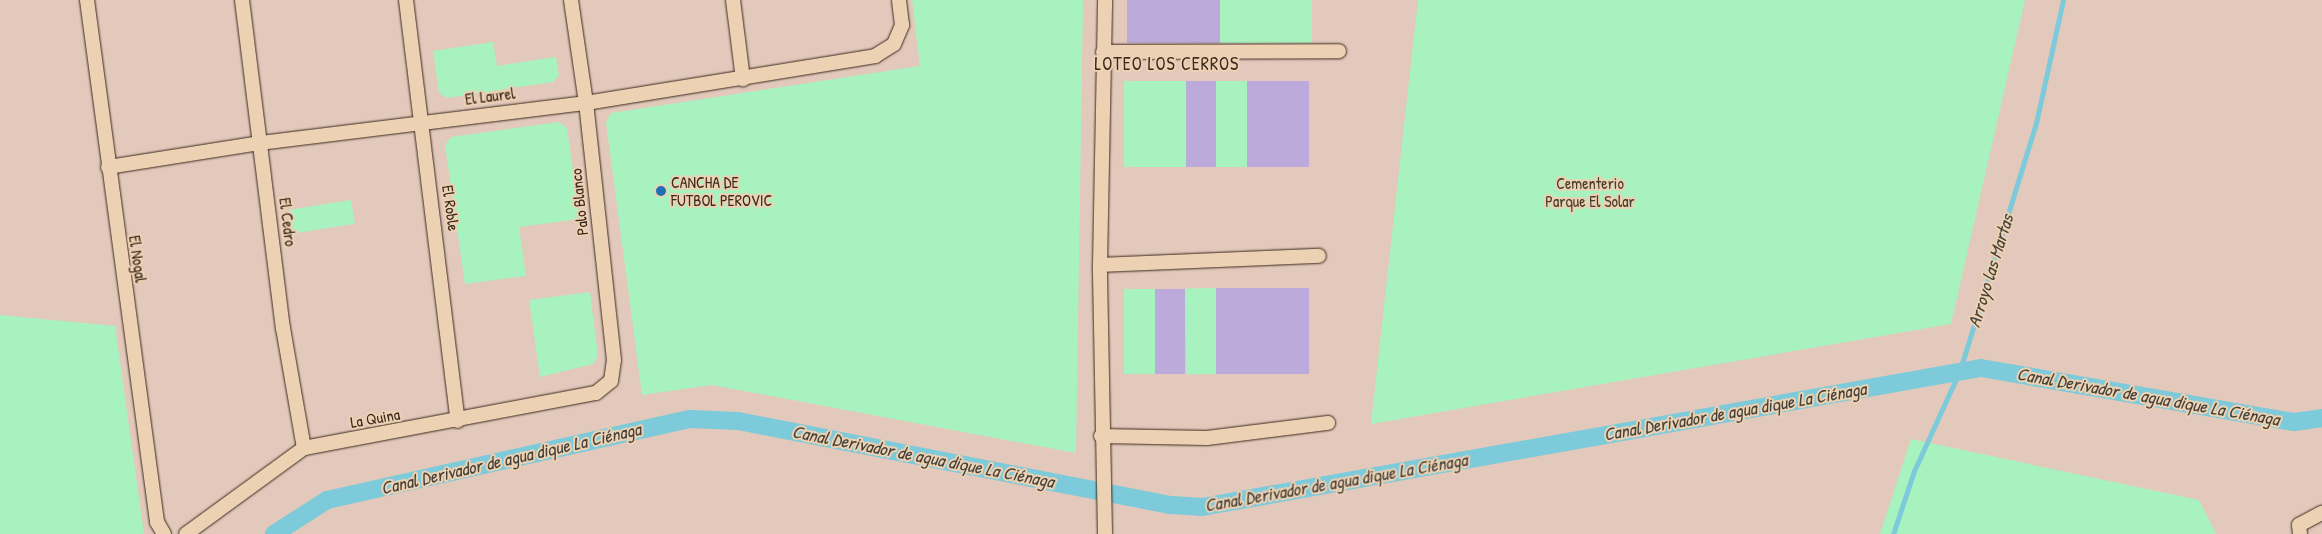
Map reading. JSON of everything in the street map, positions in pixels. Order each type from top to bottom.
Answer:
[{"type":"street","name":"El Nogal","points":[[87,0],[108,167],[161,528]]},
{"type":"street","name":"El Cedro","points":[[242,0],[283,328],[304,448]]},
{"type":"street","name":"El Roble","points":[[406,0],[458,421]]},
{"type":"street","name":"Palo Blanco","points":[[571,0],[586,103],[614,360],[611,381],[596,393]]},
{"type":"street","points":[[733,0],[743,79]]},
{"type":"street","name":"El Laurel","points":[[108,167],[260,143],[586,103],[743,79],[875,56],[894,44],[902,25],[898,0]]},
{"type":"street","points":[[1105,0],[1100,265],[1101,436],[1105,534]]},
{"type":"street","points":[[1103,52],[1339,51]]},
{"type":"street","points":[[1100,265],[1319,256]]},
{"type":"street","name":"La Quina","points":[[186,534],[287,457],[304,448],[458,421],[596,393]]},
{"type":"street","points":[[1101,436],[1207,438],[1328,423]]},
{"type":"street","points":[[2300,534],[2299,525],[2322,513]]},
{"type":"green space","points":[[912,0],[1083,0],[1076,453],[712,385],[642,395],[606,122],[611,113],[920,66]]},
{"type":"green space","points":[[1220,0],[1312,0],[1312,43],[1220,43]]},
{"type":"green space","name":"Cementerio Parque El Solar","points":[[1418,0],[2025,0],[1951,324],[1371,424]]},
{"type":"green space","points":[[493,42],[497,66],[556,57],[559,75],[553,82],[447,98],[439,93],[433,51]]},
{"type":"green space","points":[[1124,81],[1186,81],[1186,167],[1124,167]]},
{"type":"green space","points":[[1216,81],[1247,81],[1247,167],[1216,167]]},
{"type":"green space","points":[[559,122],[567,128],[580,219],[519,227],[526,276],[465,284],[445,145],[451,137]]},
{"type":"green space","points":[[351,200],[355,224],[294,233],[290,210]]},
{"type":"green space","points":[[1216,288],[1218,374],[1187,375],[1185,289]]},
{"type":"green space","points":[[1124,289],[1155,289],[1155,374],[1124,374]]},
{"type":"green space","points":[[590,292],[598,356],[593,364],[540,377],[529,300]]},
{"type":"green space","points":[[0,315],[115,326],[144,534],[0,534]]},
{"type":"green space","points":[[1911,439],[2199,500],[2216,534],[1880,534]]},
{"type":"building","points":[[1127,0],[1220,0],[1220,43],[1127,43]]},
{"type":"building","points":[[1186,81],[1216,81],[1216,167],[1186,167]]},
{"type":"building","points":[[1247,81],[1309,81],[1309,167],[1247,167]]},
{"type":"building","points":[[1216,288],[1309,288],[1309,374],[1216,374]]},
{"type":"building","points":[[1155,289],[1185,289],[1185,374],[1155,374]]},
{"type":"waterway","name":"Arroyo las Martas","points":[[1893,534],[1914,471],[1960,370],[2036,123],[2063,0]]},
{"type":"waterway","name":"Canal Derivador de agua dique La Ciénaga","points":[[274,534],[327,500],[690,419],[738,421],[1172,505],[1202,507],[1981,368],[2294,422],[2322,418]]},
{"type":"place","name":"CANCHA DE FUTBOL PEROVIC","points":[[661,191]]},
{"type":"district","name":"LOTEO LOS CERROS","points":[[1167,64]]}]
